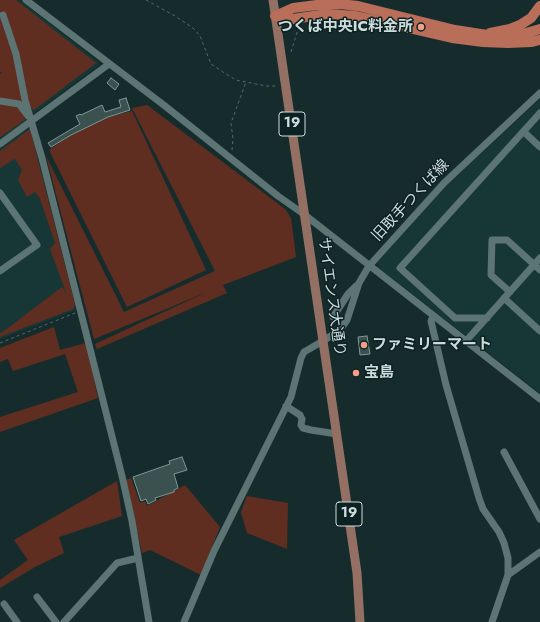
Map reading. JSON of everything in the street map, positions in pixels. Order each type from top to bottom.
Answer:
[{"type":"highway","points":[[275,16],[293,8],[340,4],[358,6],[455,30],[482,35],[512,37],[540,29]]},
{"type":"highway","points":[[482,35],[510,29],[520,25],[531,18],[540,6]]},
{"type":"highway","points":[[275,16],[294,18],[327,14],[356,16],[483,42],[508,44],[540,40]]},
{"type":"highway","points":[[524,42],[540,35]]},
{"type":"main road","name":"サイエンス大通り","points":[[273,0],[357,573],[360,622]]},
{"type":"street","points":[[26,0],[305,215],[540,399]]},
{"type":"street","points":[[3,15],[16,54],[25,100],[32,121],[81,310],[122,476],[149,622]]},
{"type":"street","points":[[0,144],[109,64]]},
{"type":"street","name":"旧取手つくば線","points":[[184,622],[214,551],[291,397],[301,358],[304,352],[340,330],[344,325],[359,283],[369,266],[444,183],[540,93]]},
{"type":"street","points":[[0,101],[19,104],[32,121]]},
{"type":"street","points":[[487,318],[455,318],[400,268],[540,113]]},
{"type":"street","points":[[524,132],[540,147]]},
{"type":"street","points":[[0,192],[37,245],[0,271]]},
{"type":"street","points":[[510,292],[491,275],[492,240],[507,240],[537,267]]},
{"type":"street","points":[[466,341],[504,298],[537,267],[540,258]]},
{"type":"street","points":[[333,317],[348,294],[359,283]]},
{"type":"street","points":[[504,298],[540,331]]},
{"type":"street","points":[[433,316],[431,321],[446,385],[477,490],[484,509],[499,532],[506,547],[509,563],[508,575],[492,622]]},
{"type":"street","points":[[286,406],[300,415],[302,419],[301,425],[303,428],[337,434]]},
{"type":"street","points":[[504,452],[540,519]]},
{"type":"street","points":[[508,575],[540,552]]},
{"type":"street","points":[[64,622],[116,563],[138,558]]},
{"type":"street","points":[[37,597],[56,622]]},
{"type":"street","points":[[4,604],[17,622]]},
{"type":"path","points":[[146,0],[193,28],[200,36],[211,64],[236,80],[266,86],[286,86]]},
{"type":"path","points":[[290,52],[299,23]]},
{"type":"path","points":[[230,158],[233,139],[231,123],[247,81]]},
{"type":"path","points":[[0,343],[81,310]]},
{"type":"shaded area","points":[[0,0],[20,0],[98,62],[99,65],[25,120],[32,129],[77,305],[75,310],[0,339]]},
{"type":"shaded area","points":[[0,0],[16,0],[96,63],[34,110],[20,101],[0,98],[0,74],[2,73],[0,71]]},
{"type":"shaded area","points":[[540,99],[540,393],[379,268],[378,262],[437,195]]},
{"type":"shaded area","points":[[0,104],[17,107],[24,116],[25,120],[0,137]]},
{"type":"shaded area","points":[[147,105],[285,209],[291,218],[296,257],[223,285],[227,293],[97,349],[95,344],[207,292],[94,339],[46,156],[124,312],[215,271],[132,108]]},
{"type":"shaded area","points":[[132,111],[206,270],[127,307],[49,150],[71,135],[108,117]]},
{"type":"shaded area","points":[[30,129],[75,304],[73,309],[0,337],[0,333],[62,287],[67,295],[50,249],[55,243],[40,199],[35,192],[27,197],[18,180],[22,170],[15,159],[0,168],[0,151]]},
{"type":"shaded area","points":[[54,327],[60,350],[86,343],[98,398],[0,432],[0,417],[78,392],[65,354],[13,371],[8,359],[0,362],[0,348]]},
{"type":"shaded area","points":[[131,478],[140,503],[145,501],[147,506],[185,485],[220,527],[201,575],[150,550],[142,553],[126,480]]},
{"type":"shaded area","points":[[117,481],[122,516],[59,537],[64,553],[35,567],[0,588],[0,580],[28,560],[14,540]]},
{"type":"shaded area","points":[[247,496],[288,503],[287,549],[247,533],[241,512]]},
{"type":"building","points":[[111,78],[119,84],[115,90],[107,83]]},
{"type":"building","points":[[126,98],[130,110],[108,117],[71,135],[51,147],[48,143],[80,124],[76,116],[102,105],[105,112],[121,107],[119,100]]},
{"type":"building","name":"ファミリーマート","points":[[367,336],[370,354],[360,355],[358,337]]},
{"type":"building","points":[[182,457],[187,470],[174,474],[178,488],[174,490],[174,492],[155,498],[156,500],[148,504],[146,499],[141,501],[133,477],[170,464],[169,461]]},
{"type":"place","name":"つくば中央IC料金所","points":[[421,27]]},
{"type":"place","name":"ファミリーマート","points":[[364,345]]},
{"type":"place","name":"宝島","points":[[356,373]]}]
